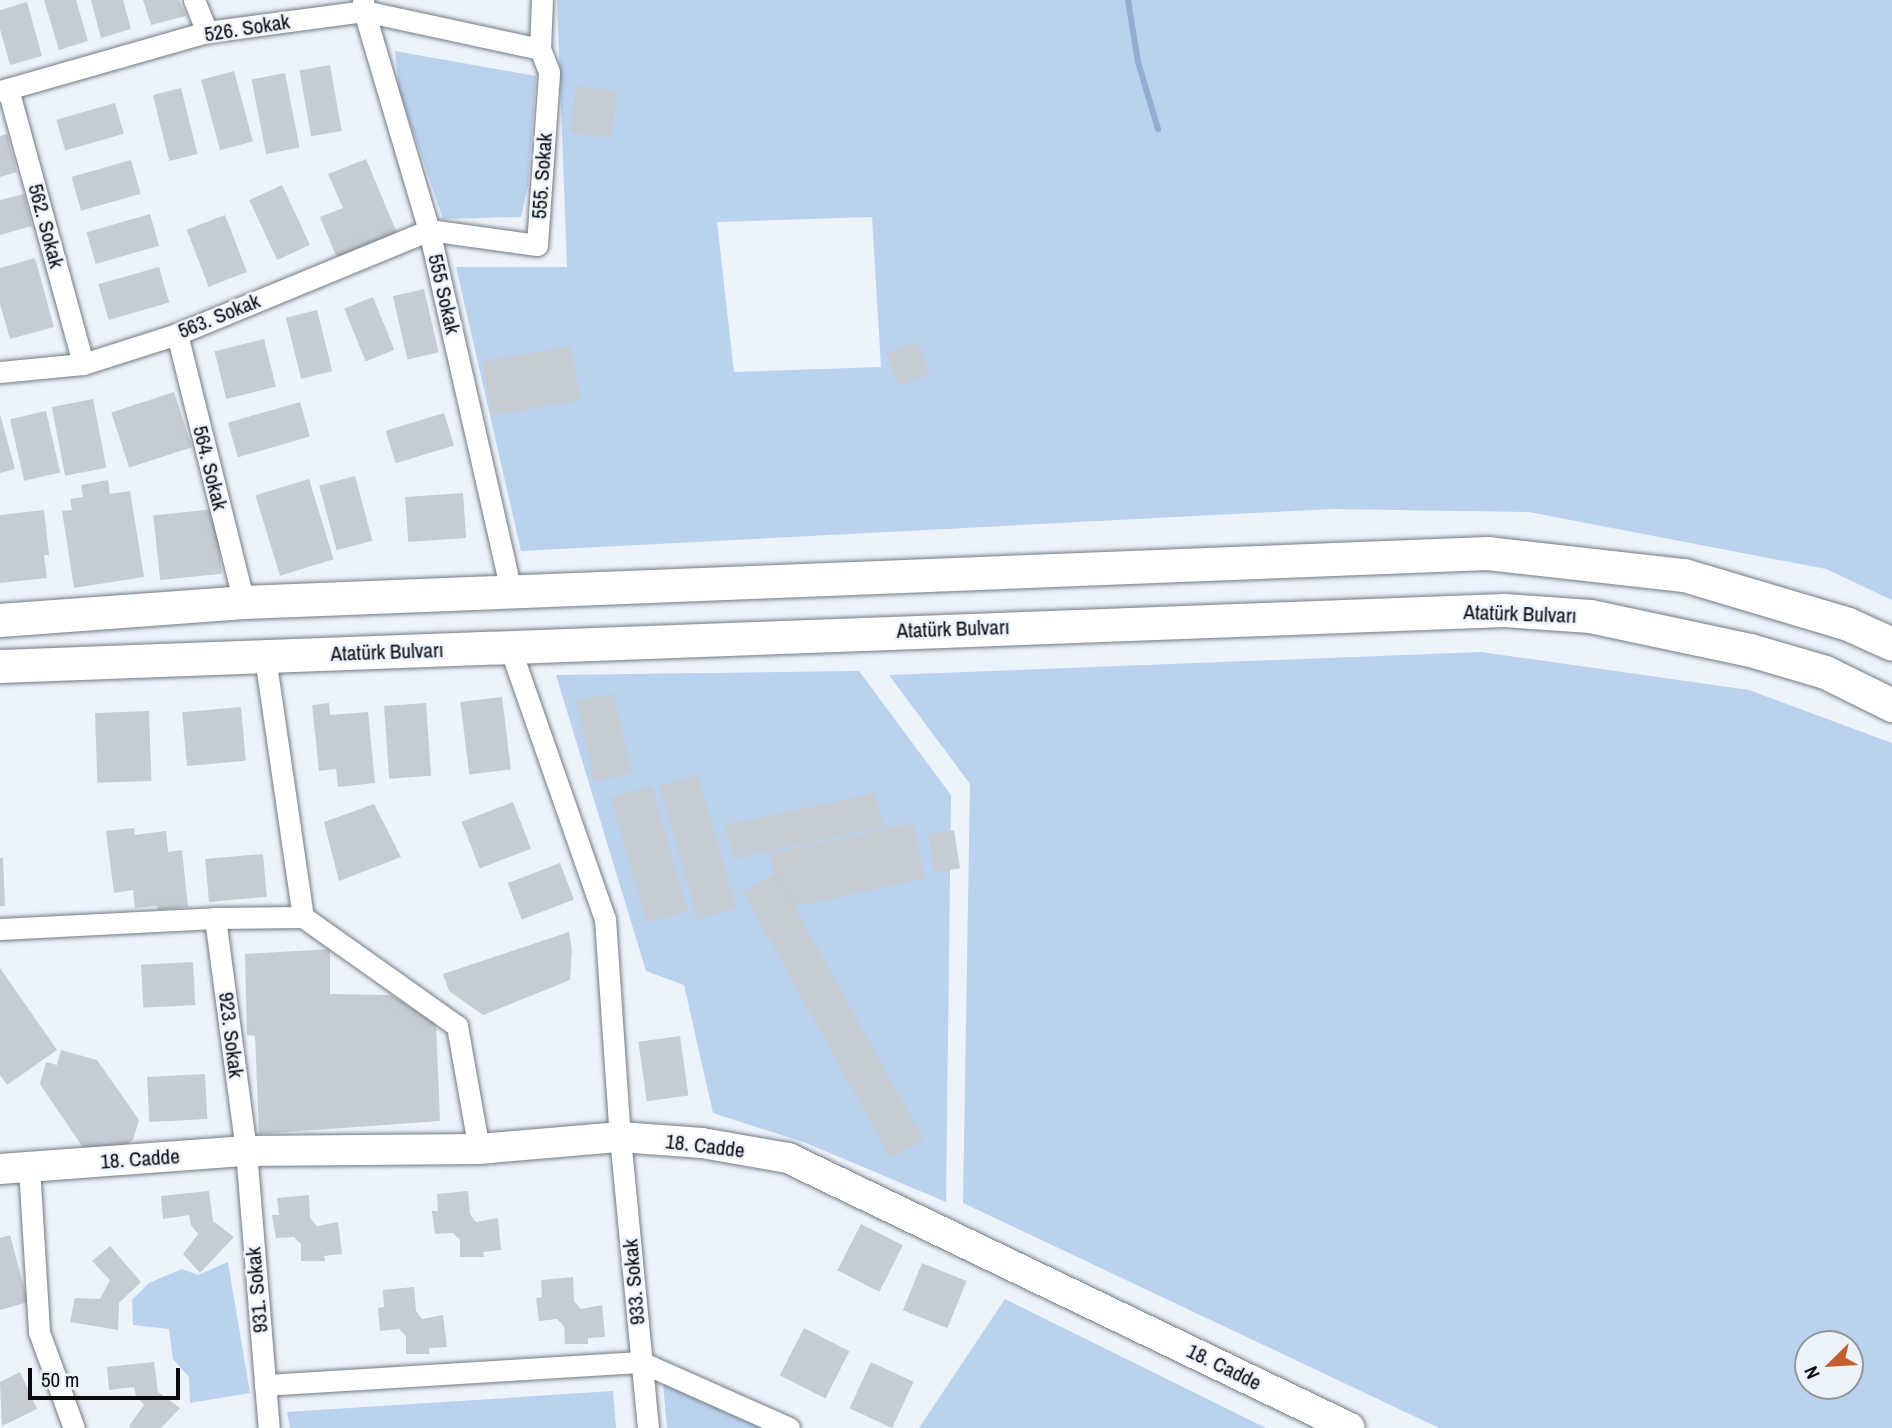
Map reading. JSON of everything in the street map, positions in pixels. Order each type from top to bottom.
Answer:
[{"type":"main road","points":[[0,620],[244,602],[1487,553],[1684,575],[1848,624],[1892,644]]},
{"type":"main road","name":"Atatürk Bulvarı","points":[[0,666],[1504,610],[1590,616],[1750,650],[1825,672],[1892,705]]},
{"type":"street","points":[[194,0],[207,32]]},
{"type":"street","name":"555. Sokak","points":[[429,230],[537,245],[549,72],[540,49],[542,0]]},
{"type":"street","name":"526. Sokak","points":[[4,90],[207,32],[363,6],[540,49]]},
{"type":"street","name":"555 Sokak","points":[[363,6],[429,230],[511,592]]},
{"type":"street","name":"562. Sokak","points":[[4,90],[83,363]]},
{"type":"street","name":"563. Sokak","points":[[0,372],[83,363],[177,334],[429,230]]},
{"type":"street","name":"564. Sokak","points":[[177,334],[244,602]]},
{"type":"street","name":"933. Sokak","points":[[510,648],[605,919],[620,1137],[648,1428]]},
{"type":"street","points":[[265,657],[303,917]]},
{"type":"street","points":[[0,929],[215,918],[303,917],[457,1026],[479,1149]]},
{"type":"street","name":"923. Sokak","points":[[215,918],[246,1151]]},
{"type":"street","name":"18. Cadde","points":[[14,1168],[246,1151],[479,1149],[620,1137],[702,1143],[788,1158],[1350,1428]]},
{"type":"street","name":"931. Sokak","points":[[246,1151],[269,1428]]},
{"type":"street","points":[[14,1168],[38,1332],[75,1428]]},
{"type":"street","points":[[265,1385],[641,1362],[789,1428]]},
{"type":"shaded area","points":[[557,0],[1892,0],[1892,600],[1826,569],[1529,512],[1331,509],[521,551],[456,267],[567,267]],"holes":[[[872,217],[881,367],[734,372],[717,222]]]},
{"type":"shaded area","points":[[395,51],[536,76],[528,185],[521,217],[443,219],[399,90]]},
{"type":"shaded area","points":[[1481,652],[1749,690],[1892,743],[1892,1428],[1439,1428],[963,1203],[970,784],[889,675]]},
{"type":"shaded area","points":[[859,671],[951,795],[946,1202],[806,1143],[713,1113],[684,985],[646,971],[556,675]]},
{"type":"shaded area","points":[[228,1262],[250,1393],[190,1403],[189,1377],[173,1359],[169,1329],[133,1325],[132,1300],[149,1283],[182,1269],[198,1275]]},
{"type":"shaded area","points":[[1005,1299],[1266,1428],[919,1428]]},
{"type":"shaded area","points":[[663,1384],[676,1390],[762,1428],[667,1428]]},
{"type":"shaded area","points":[[613,1391],[616,1428],[290,1428],[287,1412]]},
{"type":"building","points":[[44,0],[76,0],[88,41],[59,50]]},
{"type":"building","points":[[91,0],[123,0],[131,29],[101,38]]},
{"type":"building","points":[[143,0],[179,0],[186,16],[151,25]]},
{"type":"building","points":[[27,2],[42,56],[10,65],[0,29],[0,10]]},
{"type":"building","points":[[330,65],[342,131],[311,136],[299,70]]},
{"type":"building","points":[[234,71],[253,142],[220,150],[201,80]]},
{"type":"building","points":[[285,73],[300,148],[266,154],[252,79]]},
{"type":"building","points":[[576,86],[617,91],[611,138],[570,133]]},
{"type":"building","points":[[181,88],[197,154],[169,161],[153,95]]},
{"type":"building","points":[[115,103],[124,134],[65,151],[56,120]]},
{"type":"building","points":[[7,134],[17,172],[0,177],[0,136]]},
{"type":"building","points":[[366,159],[397,233],[337,258],[320,217],[343,208],[328,174]]},
{"type":"building","points":[[131,160],[141,194],[81,211],[71,177]]},
{"type":"building","points":[[282,185],[310,245],[277,260],[249,200]]},
{"type":"building","points":[[24,194],[32,226],[0,235],[0,200]]},
{"type":"building","points":[[150,214],[159,246],[96,264],[87,232]]},
{"type":"building","points":[[225,215],[247,272],[209,287],[187,230]]},
{"type":"building","points":[[35,258],[54,327],[10,339],[0,304],[0,268]]},
{"type":"building","points":[[159,267],[169,303],[109,320],[98,284]]},
{"type":"building","points":[[424,289],[439,352],[407,360],[393,296]]},
{"type":"building","points":[[373,297],[394,350],[366,361],[344,309]]},
{"type":"building","points":[[317,310],[332,371],[301,379],[286,318]]},
{"type":"building","points":[[264,339],[276,387],[226,399],[215,351]]},
{"type":"building","points":[[917,341],[930,373],[900,386],[886,353]]},
{"type":"building","points":[[571,346],[581,400],[492,416],[482,362]]},
{"type":"building","points":[[174,392],[192,447],[129,468],[111,412]]},
{"type":"building","points":[[93,399],[106,468],[65,476],[52,407]]},
{"type":"building","points":[[300,402],[310,437],[238,457],[228,423]]},
{"type":"building","points":[[46,411],[60,472],[24,481],[10,419]]},
{"type":"building","points":[[444,413],[454,446],[396,463],[386,431]]},
{"type":"building","points":[[0,414],[15,469],[0,473]]},
{"type":"building","points":[[355,476],[372,541],[337,550],[319,486]]},
{"type":"building","points":[[309,479],[334,559],[280,576],[255,495]]},
{"type":"building","points":[[108,480],[110,494],[130,491],[144,577],[74,588],[62,511],[72,510],[70,499],[83,497],[81,485]]},
{"type":"building","points":[[463,493],[466,538],[408,542],[405,497]]},
{"type":"building","points":[[215,509],[222,574],[160,580],[153,515]]},
{"type":"building","points":[[44,510],[49,555],[44,555],[47,578],[0,583],[0,515]]},
{"type":"building","points":[[613,693],[631,773],[594,781],[576,702]]},
{"type":"building","points":[[502,697],[511,769],[469,775],[460,702]]},
{"type":"building","points":[[329,703],[330,715],[368,712],[375,783],[338,787],[336,769],[319,771],[312,705]]},
{"type":"building","points":[[426,703],[431,776],[389,779],[384,706]]},
{"type":"building","points":[[241,707],[246,761],[187,766],[182,712]]},
{"type":"building","points":[[149,711],[151,781],[97,783],[95,713]]},
{"type":"building","points":[[698,775],[736,909],[698,920],[660,786]]},
{"type":"building","points":[[652,786],[688,911],[646,923],[611,798]]},
{"type":"building","points":[[876,793],[883,827],[733,859],[725,825]]},
{"type":"building","points":[[513,802],[531,849],[480,868],[462,822]]},
{"type":"building","points":[[374,804],[401,857],[339,881],[324,822]]},
{"type":"building","points":[[913,823],[925,879],[781,909],[769,854]]},
{"type":"building","points":[[134,828],[135,835],[166,831],[168,852],[182,850],[188,907],[158,910],[157,906],[135,908],[133,890],[114,893],[106,831]]},
{"type":"building","points":[[954,830],[960,869],[934,873],[928,834]]},
{"type":"building","points":[[263,854],[267,897],[209,902],[205,859]]},
{"type":"building","points":[[0,858],[3,858],[5,906],[0,906]]},
{"type":"building","points":[[560,863],[574,899],[522,919],[508,883]]},
{"type":"building","points":[[776,873],[924,1140],[891,1158],[743,891]]},
{"type":"building","points":[[569,932],[572,950],[570,980],[483,1015],[449,991],[443,974]]},
{"type":"building","points":[[330,949],[330,994],[391,995],[436,1023],[440,1121],[259,1134],[255,1036],[247,1035],[245,954]]},
{"type":"building","points":[[193,962],[195,1005],[143,1008],[141,965]]},
{"type":"building","points":[[0,968],[57,1050],[7,1085],[0,1075]]},
{"type":"building","points":[[680,1036],[688,1095],[647,1101],[638,1042]]},
{"type":"building","points":[[61,1050],[97,1060],[139,1120],[133,1140],[107,1158],[86,1152],[40,1084],[46,1062],[57,1065]]},
{"type":"building","points":[[205,1074],[207,1119],[149,1122],[147,1077]]},
{"type":"building","points":[[209,1191],[213,1221],[234,1237],[200,1273],[183,1254],[198,1234],[191,1225],[189,1215],[163,1219],[161,1196]]},
{"type":"building","points":[[468,1191],[470,1214],[476,1222],[498,1218],[501,1250],[483,1252],[484,1257],[460,1257],[460,1240],[453,1233],[435,1234],[432,1211],[438,1211],[437,1194]]},
{"type":"building","points":[[309,1195],[310,1218],[317,1226],[338,1222],[342,1254],[324,1256],[325,1261],[301,1261],[301,1244],[294,1237],[276,1238],[272,1215],[279,1215],[277,1198]]},
{"type":"building","points":[[861,1224],[903,1245],[879,1292],[837,1270]]},
{"type":"building","points":[[10,1235],[28,1302],[0,1310],[0,1238]]},
{"type":"building","points":[[110,1246],[141,1282],[119,1303],[118,1330],[70,1322],[75,1298],[100,1299],[110,1280],[92,1261]]},
{"type":"building","points":[[922,1263],[967,1281],[947,1328],[903,1310]]},
{"type":"building","points":[[573,1277],[574,1301],[581,1309],[602,1305],[605,1337],[588,1338],[588,1344],[565,1344],[564,1326],[557,1319],[539,1321],[536,1298],[542,1297],[541,1280]]},
{"type":"building","points":[[414,1287],[416,1311],[422,1319],[443,1315],[447,1347],[429,1348],[430,1354],[406,1354],[406,1336],[399,1329],[380,1331],[378,1308],[384,1307],[383,1290]]},
{"type":"building","points":[[804,1328],[849,1351],[825,1398],[780,1375]]},
{"type":"building","points":[[154,1362],[158,1392],[180,1408],[161,1428],[131,1428],[129,1426],[144,1405],[136,1396],[134,1387],[109,1390],[107,1367]]},
{"type":"building","points":[[871,1362],[914,1382],[892,1428],[849,1408]]},
{"type":"building","points":[[20,1372],[37,1409],[2,1426],[0,1382]]},
{"type":"waterway","points":[[1128,0],[1138,62],[1158,129]]}]
